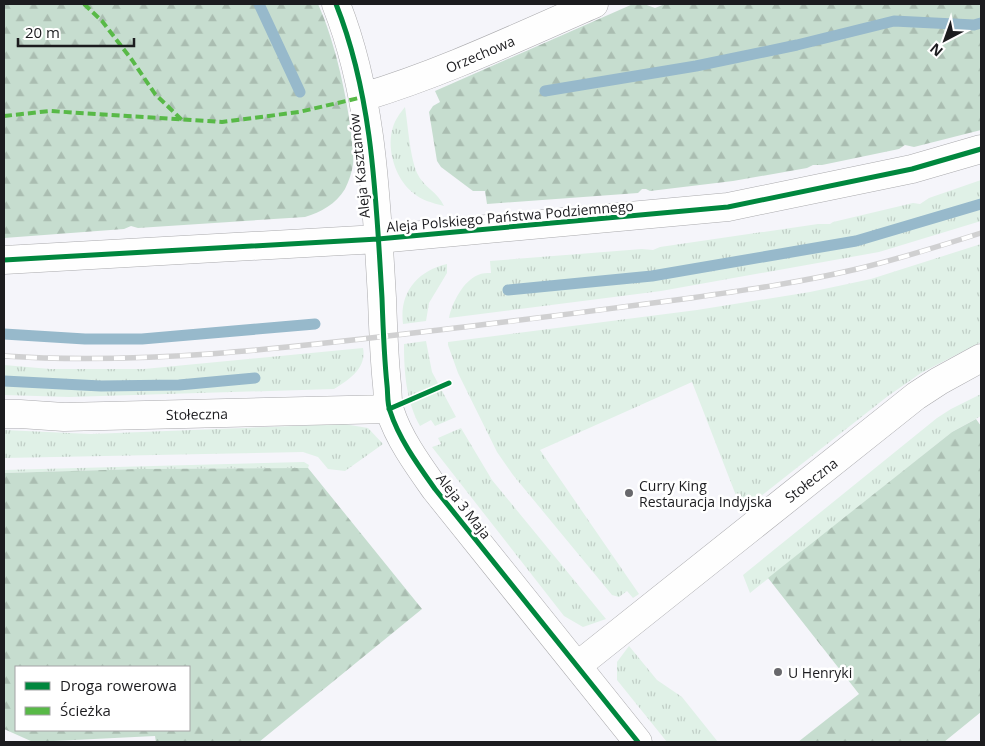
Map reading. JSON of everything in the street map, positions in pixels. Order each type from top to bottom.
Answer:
[{"type":"street","name":"Aleja Kasztanów","points":[[336,4],[352,50],[363,97],[370,144],[378,239]]},
{"type":"street","name":"Orzechowa","points":[[363,97],[408,84],[464,62],[594,4]]},
{"type":"street","name":"Aleja Polskiego Państwa Podziemnego","points":[[4,260],[378,239],[728,208],[912,169],[981,149]]},
{"type":"street","name":"Aleja 3 Maja","points":[[378,239],[389,409],[406,446],[435,489],[638,742]]},
{"type":"street","name":"Stołeczna","points":[[576,666],[916,396],[939,380],[981,358]]},
{"type":"street","name":"Stołeczna","points":[[4,414],[64,417],[389,409]]},
{"type":"green space","points":[[4,4],[318,4],[335,53],[350,125],[353,161],[345,189],[328,207],[305,217],[138,228],[131,226],[124,229],[4,238]]},
{"type":"green space","points":[[633,4],[644,4],[655,8],[665,4],[981,4],[981,130],[914,147],[905,145],[899,149],[733,181],[650,191],[642,189],[638,193],[487,204],[485,191],[473,191],[441,167],[437,161],[429,112],[433,106],[440,102],[435,91]]},
{"type":"green space","points":[[405,107],[411,150],[417,173],[444,206],[415,195],[406,186],[397,171],[391,153],[391,135],[395,122]]},
{"type":"green space","points":[[981,180],[981,221],[879,252],[661,291],[449,318],[463,287],[480,274],[491,273],[490,261],[642,249],[653,250],[660,247],[818,224],[830,224],[913,203],[920,204],[929,198]]},
{"type":"green space","points":[[981,244],[981,342],[921,373],[888,396],[742,511],[692,382],[540,450],[639,594],[633,598],[627,591],[619,597],[612,595],[513,475],[497,452],[458,373],[448,345],[448,342],[697,310],[810,292],[871,279]]},
{"type":"green space","points":[[447,264],[447,273],[429,303],[426,321],[403,324],[404,303],[412,285],[427,272]]},
{"type":"green space","points":[[426,341],[432,372],[456,417],[435,426],[431,420],[420,426],[412,407],[405,376],[404,344]]},
{"type":"green space","points":[[363,348],[364,355],[356,373],[334,389],[69,397],[4,395],[4,365],[50,369],[144,369]]},
{"type":"green space","points":[[981,394],[981,416],[952,432],[750,593],[743,575],[937,418]]},
{"type":"green space","points":[[976,419],[981,426],[981,712],[944,742],[798,742],[859,694],[768,578],[952,432]]},
{"type":"green space","points":[[344,424],[368,428],[383,444],[345,471],[328,469],[318,457],[303,452],[4,458],[4,430],[91,434]]},
{"type":"green space","points":[[461,428],[492,480],[606,619],[583,627],[564,616],[432,447],[441,444],[438,438]]},
{"type":"green space","points":[[304,462],[309,465],[308,468],[138,469],[4,473],[4,470]]},
{"type":"green space","points":[[308,468],[422,609],[259,742],[156,742],[155,736],[33,742],[4,729],[4,473],[138,469]]},
{"type":"green space","points":[[629,646],[657,680],[682,697],[718,742],[667,742],[617,680],[617,662]]},
{"type":"waterway","points":[[259,4],[300,92]]},
{"type":"waterway","points":[[545,91],[696,66],[797,45],[894,21],[974,25],[981,23]]},
{"type":"waterway","points":[[508,290],[652,276],[856,241],[981,204]]},
{"type":"waterway","points":[[4,334],[85,339],[142,339],[315,324]]},
{"type":"waterway","points":[[4,381],[101,386],[179,385],[255,378]]},
{"type":"railway","points":[[4,356],[61,358],[177,356],[350,341],[521,320],[691,298],[816,278],[888,261],[981,233]]},
{"type":"marked path","points":[[84,4],[102,21],[155,94],[182,120]]},
{"type":"marked path","points":[[4,116],[50,111],[222,122],[299,112],[363,97]]},
{"type":"cycle path","points":[[336,4],[358,75],[371,149],[375,186],[388,401],[398,432],[435,489],[638,742]]},
{"type":"cycle path","points":[[4,260],[378,239],[728,207],[912,169],[981,149]]},
{"type":"cycle path","points":[[389,409],[449,383]]},
{"type":"place","name":"Curry King Restauracja Indyjska","points":[[629,493]]},
{"type":"place","name":"U Henryki","points":[[778,672]]}]
